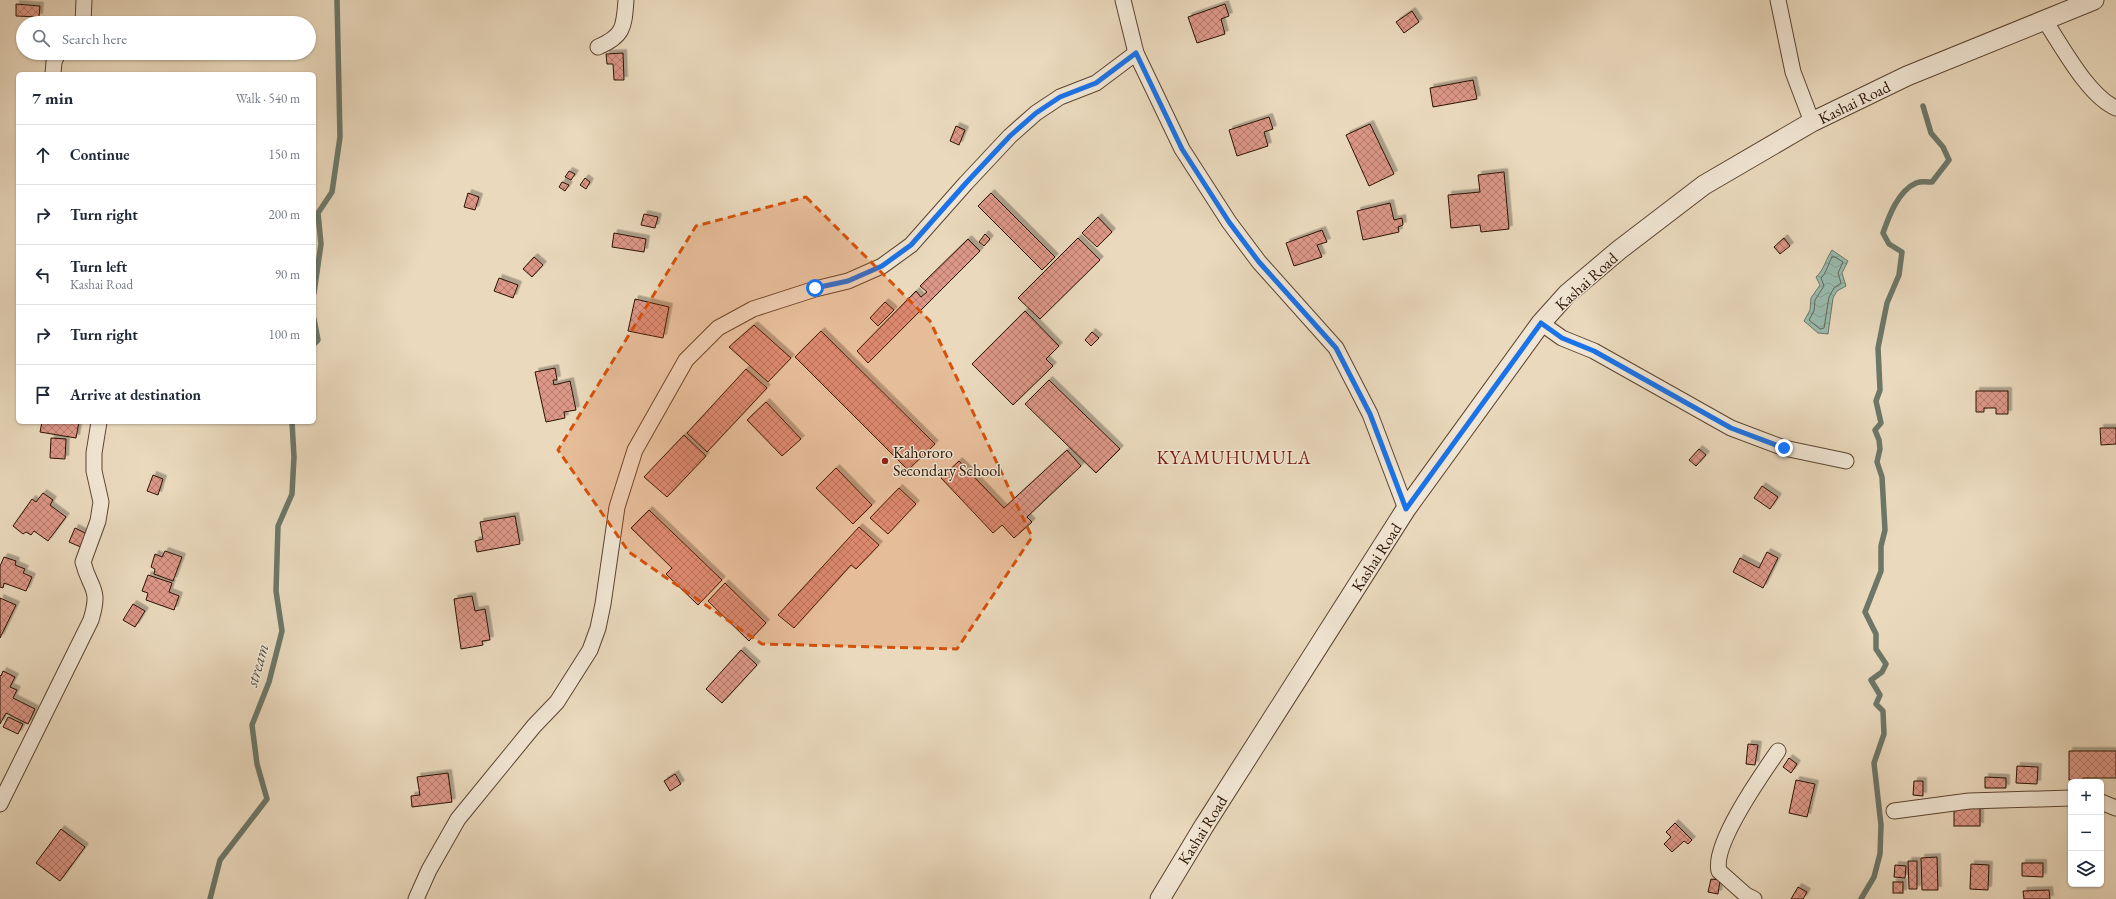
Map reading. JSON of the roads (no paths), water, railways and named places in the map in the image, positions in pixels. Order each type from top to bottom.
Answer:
[{"type":"street","points":[[83,16],[84,0]]},
{"type":"street","points":[[598,47],[614,40],[622,29],[626,0]]},
{"type":"street","points":[[1123,0],[1136,53],[1182,149],[1229,222],[1259,262],[1336,348],[1370,414],[1406,509]]},
{"type":"street","points":[[1778,0],[1793,72],[1812,122]]},
{"type":"street","name":"Kashai Road","points":[[1160,899],[1232,782],[1406,509],[1541,323],[1567,294],[1613,255],[1704,185],[1812,122],[1907,76],[2094,0]]},
{"type":"street","points":[[2045,21],[2089,86],[2102,101],[2116,108]]},
{"type":"street","points":[[416,899],[429,870],[458,819],[534,726],[557,702],[590,650],[598,628],[603,604],[617,507],[635,450],[686,360],[718,328],[753,309],[815,288],[848,281],[882,266],[911,245],[1010,136],[1036,113],[1060,97],[1096,83],[1136,53]]},
{"type":"street","points":[[53,72],[55,60]]},
{"type":"street","points":[[1541,323],[1562,338],[1594,351],[1731,428],[1784,448],[1846,461]]},
{"type":"street","points":[[0,804],[92,620],[96,604],[96,592],[83,562],[98,521],[101,502],[94,471],[94,453],[99,424]]},
{"type":"street","points":[[1754,899],[1746,895],[1719,871],[1718,858],[1747,795],[1778,751]]},
{"type":"street","points":[[1894,811],[1969,801],[2068,798]]},
{"type":"street","points":[[2104,803],[2116,808]]},
{"type":"water","points":[[1832,250],[1848,261],[1842,273],[1846,286],[1837,291],[1833,298],[1828,334],[1818,333],[1804,321],[1810,310],[1811,298],[1820,285],[1816,277],[1821,271]]},
{"type":"waterway","name":"stream","points":[[316,279],[321,244],[318,213],[332,192],[340,137],[337,0]]},
{"type":"waterway","points":[[1861,899],[1874,877],[1880,854],[1881,825],[1874,763],[1884,734],[1883,711],[1876,704],[1880,695],[1871,680],[1882,672],[1886,664],[1876,649],[1876,634],[1865,612],[1881,571],[1881,546],[1885,530],[1882,477],[1877,462],[1880,449],[1879,440],[1875,430],[1881,423],[1876,401],[1880,390],[1878,348],[1887,303],[1899,275],[1902,252],[1889,244],[1883,233],[1895,205],[1904,192],[1916,183],[1932,182],[1949,160],[1943,147],[1931,133],[1923,106]]},
{"type":"waterway","name":"stream","points":[[316,330],[318,340],[316,342]]},
{"type":"waterway","name":"stream","points":[[210,899],[220,860],[267,799],[257,764],[252,725],[269,682],[282,631],[276,591],[278,526],[292,494],[294,457],[292,424]]},
{"type":"place","name":"Kahororo Secondary School","points":[[885,461]]},
{"type":"district","name":"KYAMUHUMULA","points":[[1234,458]]}]
